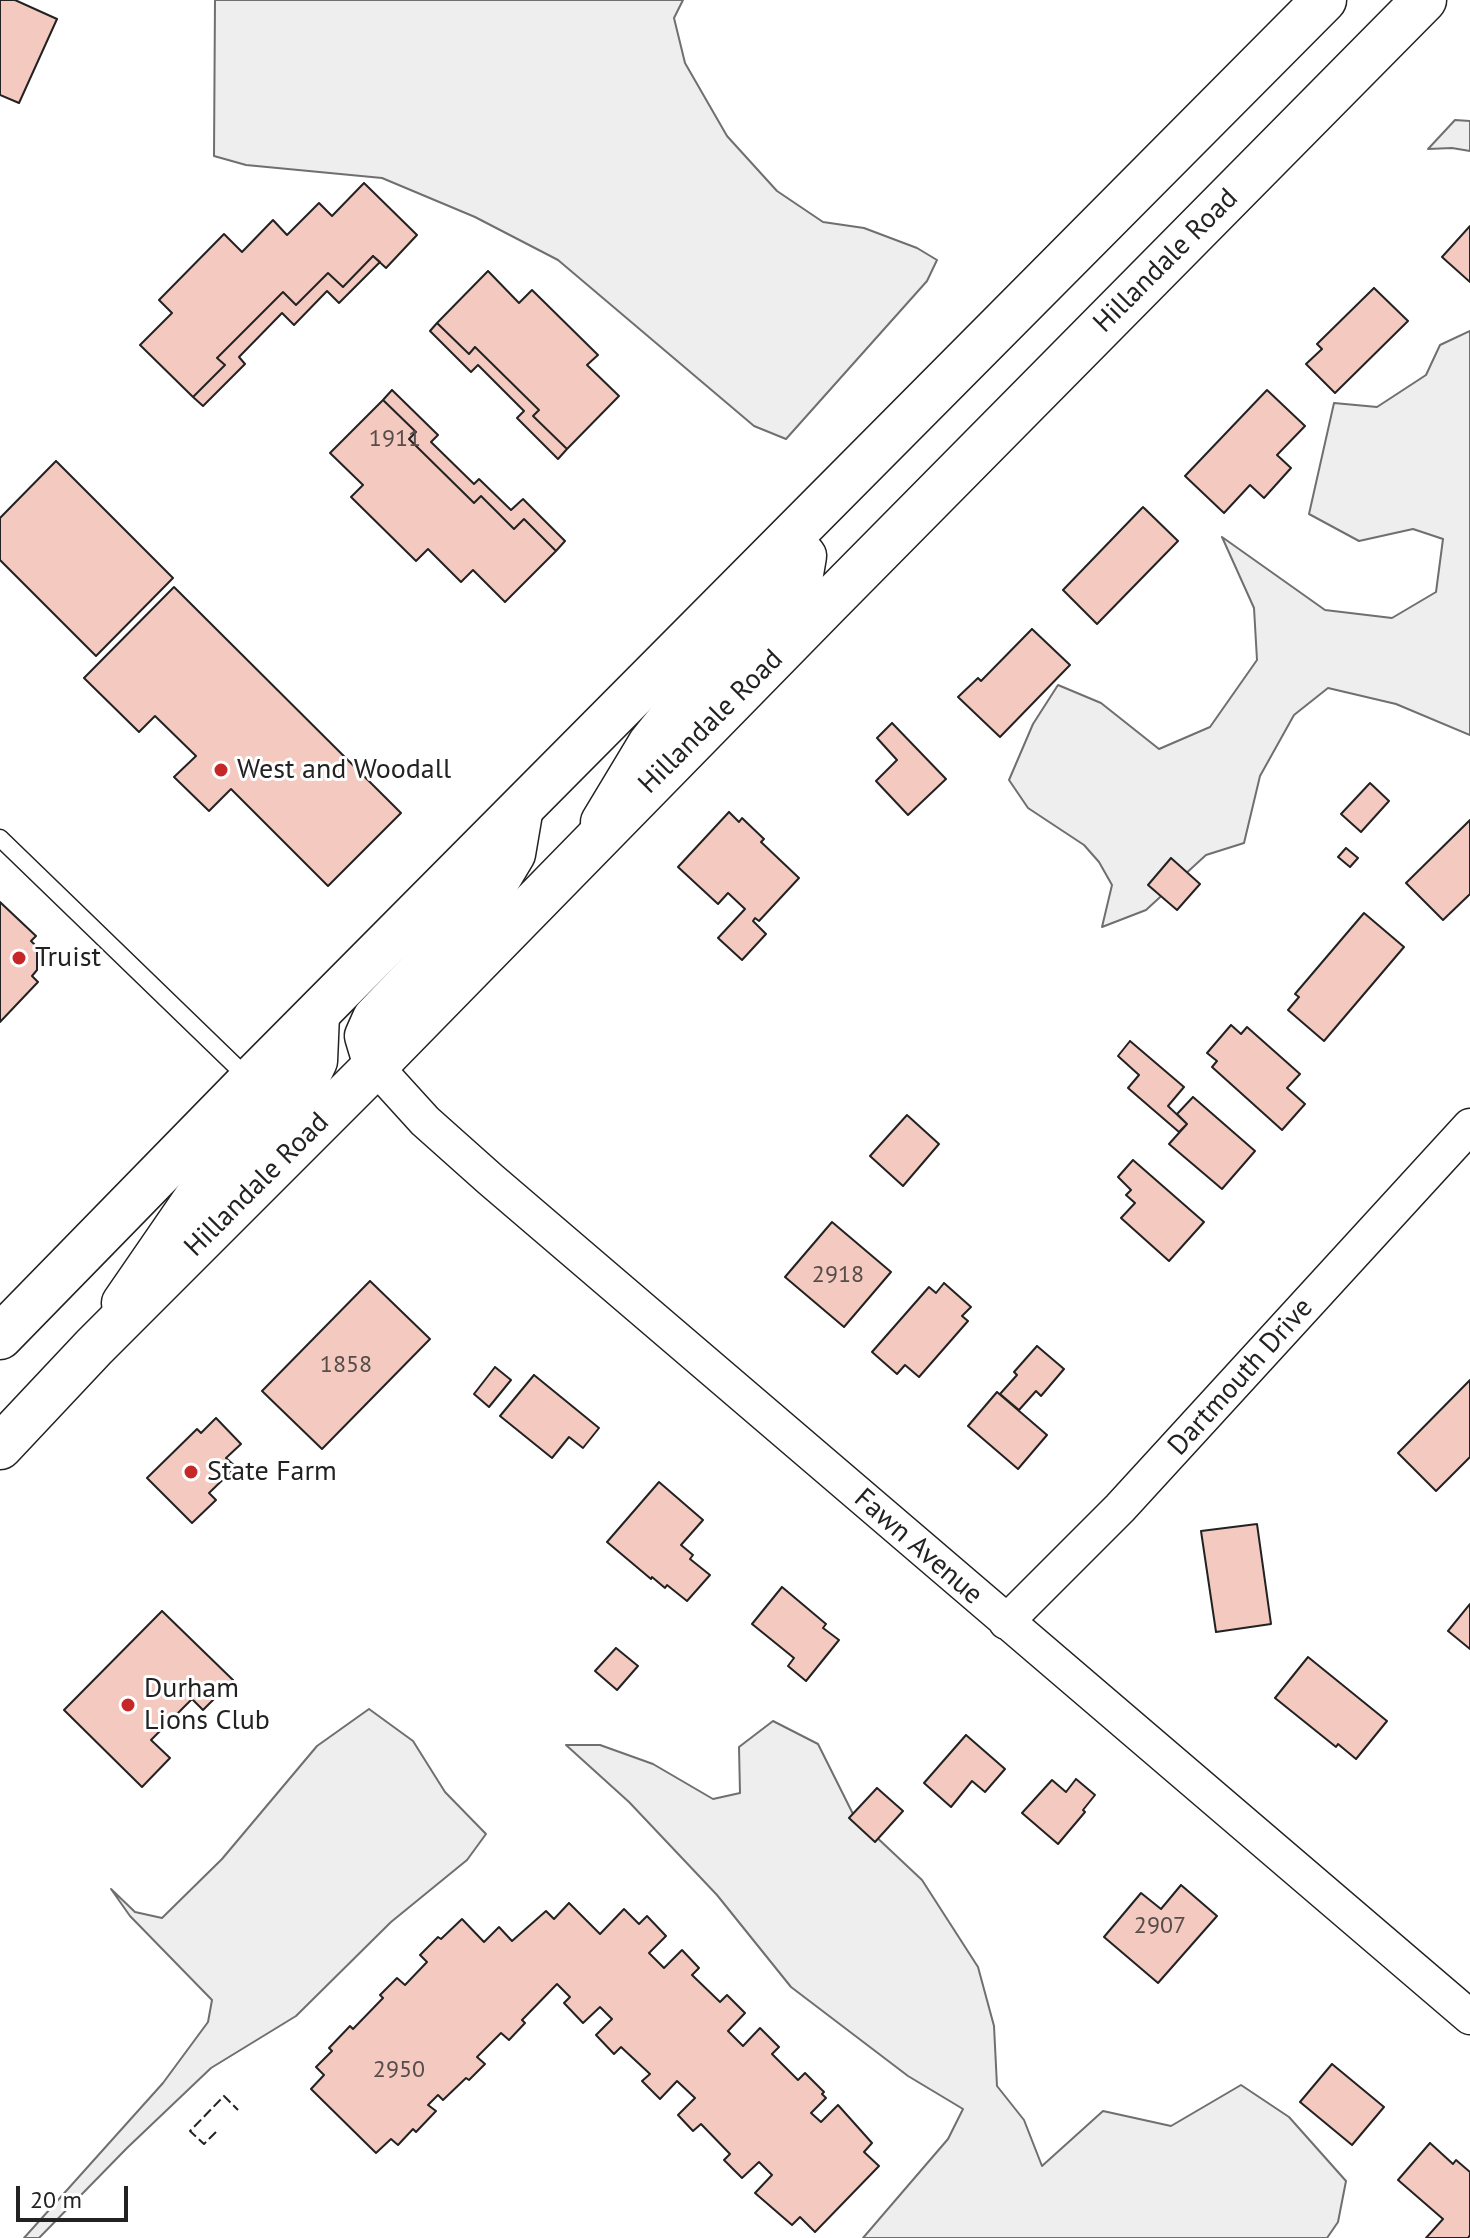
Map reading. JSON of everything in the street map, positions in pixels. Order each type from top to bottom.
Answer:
[{"type":"main road","points":[[8,1324],[1324,0]]},
{"type":"main road","name":"Hillandale Road","points":[[0,1447],[94,1347],[375,1066],[1424,0]]},
{"type":"street","points":[[584,851],[658,732],[802,574],[805,556],[790,537]]},
{"type":"street","points":[[375,1066],[366,1036],[374,1018],[486,901],[514,854],[522,807]]},
{"type":"street","points":[[94,1347],[207,1181],[308,1078],[316,1061],[318,1014]]},
{"type":"street","name":"Fawn Avenue","points":[[375,1066],[435,1131],[1470,2017]]},
{"type":"street","name":"Dartmouth Drive","points":[[1006,1622],[1120,1508],[1470,1126]]},
{"type":"lane","points":[[0,838],[250,1081]]},
{"type":"shaded area","points":[[215,0],[683,0],[674,18],[685,63],[727,136],[777,191],[823,222],[864,228],[917,248],[937,260],[927,281],[786,439],[754,426],[558,260],[475,217],[382,178],[246,165],[214,156]]},
{"type":"shaded area","points":[[1455,120],[1470,121],[1470,151],[1428,149]]},
{"type":"shaded area","points":[[1470,331],[1470,735],[1396,704],[1328,688],[1294,715],[1260,776],[1244,843],[1206,855],[1146,910],[1102,927],[1112,885],[1099,862],[1084,845],[1028,808],[1009,780],[1033,724],[1058,685],[1101,703],[1159,749],[1210,727],[1257,660],[1254,608],[1222,537],[1325,610],[1392,618],[1436,592],[1443,539],[1413,529],[1359,541],[1309,514],[1334,403],[1377,407],[1426,375],[1440,345]]},
{"type":"shaded area","points":[[369,1709],[413,1741],[445,1792],[486,1834],[467,1860],[391,1922],[296,2016],[211,2068],[39,2238],[24,2238],[163,2083],[208,2022],[212,2000],[130,1916],[111,1889],[135,1912],[162,1918],[222,1859],[317,1746]]},
{"type":"shaded area","points":[[773,1721],[818,1744],[854,1816],[922,1880],[978,1967],[994,2026],[997,2086],[1024,2120],[1042,2166],[1103,2111],[1171,2126],[1241,2085],[1289,2117],[1346,2181],[1338,2222],[1327,2238],[863,2238],[948,2139],[963,2109],[908,2076],[791,1987],[717,1895],[629,1802],[566,1745],[600,1745],[653,1764],[713,1799],[740,1793],[739,1747]]},
{"type":"building","points":[[0,0],[15,0],[57,19],[19,103],[0,95]]},
{"type":"building","points":[[364,183],[417,235],[386,268],[373,256],[343,287],[328,273],[296,305],[283,292],[217,358],[225,365],[193,397],[140,345],[172,313],[159,300],[224,234],[242,252],[273,220],[287,235],[319,203],[332,216]]},
{"type":"building","points":[[1470,226],[1470,282],[1442,257]]},
{"type":"building","points":[[373,256],[380,262],[339,303],[327,291],[294,325],[282,313],[239,357],[245,364],[203,406],[193,397],[225,365],[217,358],[283,292],[296,305],[328,273],[343,287]]},
{"type":"building","points":[[488,271],[519,303],[532,290],[598,355],[587,365],[619,396],[567,449],[533,416],[539,410],[475,347],[469,354],[437,323]]},
{"type":"building","points":[[1374,288],[1408,321],[1335,393],[1306,364],[1322,349],[1317,344]]},
{"type":"building","points":[[437,323],[469,354],[475,347],[539,410],[533,416],[567,449],[558,459],[517,418],[524,411],[478,365],[471,372],[430,331]]},
{"type":"building","points":[[392,390],[438,435],[431,442],[474,484],[479,479],[511,510],[523,499],[565,541],[556,551],[524,519],[514,529],[481,496],[474,503],[409,439],[416,432],[383,400]]},
{"type":"building","points":[[1267,390],[1305,426],[1277,455],[1291,468],[1264,498],[1250,485],[1224,513],[1185,476]]},
{"type":"building","points":[[383,400],[416,432],[409,439],[474,503],[481,496],[514,529],[524,519],[556,551],[505,602],[473,570],[461,582],[428,549],[416,561],[351,497],[363,485],[330,453]]},
{"type":"building","points":[[56,461],[173,578],[96,656],[0,560],[0,518]]},
{"type":"building","points":[[1143,507],[1178,541],[1097,624],[1063,590]]},
{"type":"building","points":[[174,587],[401,813],[328,886],[231,789],[209,811],[174,777],[196,756],[155,716],[139,732],[84,678]]},
{"type":"building","points":[[1032,629],[1070,665],[1000,737],[958,697],[978,678],[981,681]]},
{"type":"building","points":[[892,723],[946,779],[908,815],[876,781],[897,760],[877,738]]},
{"type":"building","points":[[1370,783],[1389,801],[1361,832],[1341,814]]},
{"type":"building","points":[[729,812],[739,822],[742,818],[764,839],[761,842],[799,878],[759,921],[755,918],[753,921],[766,934],[742,960],[718,938],[745,909],[728,893],[718,904],[678,867]]},
{"type":"building","points":[[1470,820],[1470,894],[1443,920],[1406,883]]},
{"type":"building","points":[[1346,848],[1358,858],[1350,867],[1338,857]]},
{"type":"building","points":[[1171,858],[1200,884],[1177,910],[1148,885]]},
{"type":"building","name":"Truist","points":[[0,902],[36,936],[31,941],[37,947],[37,970],[32,976],[38,982],[0,1022]]},
{"type":"building","points":[[1364,913],[1404,947],[1324,1041],[1288,1010],[1299,997],[1295,994]]},
{"type":"building","points":[[1231,1025],[1241,1034],[1247,1027],[1300,1074],[1287,1088],[1305,1104],[1282,1130],[1212,1067],[1217,1061],[1207,1053]]},
{"type":"building","points":[[1130,1041],[1184,1087],[1168,1106],[1187,1124],[1179,1132],[1128,1088],[1139,1075],[1118,1056]]},
{"type":"building","points":[[1193,1097],[1255,1151],[1222,1189],[1169,1144],[1187,1124],[1177,1114]]},
{"type":"building","points":[[907,1115],[939,1144],[903,1186],[870,1156]]},
{"type":"building","points":[[1133,1160],[1204,1222],[1169,1261],[1121,1218],[1135,1203],[1126,1195],[1131,1190],[1118,1177]]},
{"type":"building","points":[[832,1222],[891,1272],[844,1327],[785,1277]]},
{"type":"building","points":[[370,1281],[430,1339],[322,1449],[262,1391]]},
{"type":"building","points":[[944,1283],[971,1307],[962,1316],[968,1321],[919,1377],[905,1365],[897,1374],[872,1352],[929,1287],[936,1293]]},
{"type":"building","points":[[1037,1346],[1064,1369],[1041,1396],[1036,1391],[1019,1410],[1000,1394]]},
{"type":"building","points":[[495,1367],[511,1380],[489,1407],[474,1394]]},
{"type":"building","points":[[534,1375],[599,1428],[583,1448],[569,1437],[552,1458],[500,1416]]},
{"type":"building","points":[[1470,1380],[1470,1457],[1436,1491],[1398,1453]]},
{"type":"building","points":[[997,1392],[1047,1435],[1018,1469],[968,1426]]},
{"type":"building","name":"State Farm","points":[[216,1418],[241,1444],[226,1458],[236,1467],[209,1493],[216,1500],[192,1523],[147,1478],[197,1429],[201,1433]]},
{"type":"building","points":[[659,1482],[703,1520],[681,1545],[693,1555],[690,1559],[710,1575],[687,1601],[667,1585],[665,1588],[651,1579],[607,1542]]},
{"type":"building","points":[[1257,1524],[1271,1624],[1216,1632],[1201,1531]]},
{"type":"building","points":[[782,1587],[826,1624],[823,1628],[839,1640],[806,1681],[788,1666],[794,1658],[752,1624]]},
{"type":"building","points":[[1470,1604],[1470,1649],[1448,1631]]},
{"type":"building","name":"Durham Lions Club","points":[[162,1611],[233,1680],[203,1710],[192,1699],[151,1740],[170,1758],[142,1787],[64,1710]]},
{"type":"building","points":[[616,1648],[638,1666],[617,1690],[595,1671]]},
{"type":"building","points":[[1308,1657],[1387,1721],[1356,1759],[1338,1744],[1336,1747],[1275,1698]]},
{"type":"building","points":[[966,1735],[1005,1769],[985,1792],[972,1781],[951,1807],[924,1783]]},
{"type":"building","points":[[1076,1779],[1095,1795],[1058,1844],[1022,1813],[1052,1780],[1066,1792]]},
{"type":"building","points":[[877,1788],[903,1811],[875,1842],[849,1818]]},
{"type":"building","points":[[1181,1885],[1217,1916],[1158,1983],[1104,1937],[1141,1893],[1161,1909]]},
{"type":"building","points":[[569,1903],[600,1934],[624,1909],[639,1924],[647,1916],[666,1936],[649,1953],[664,1968],[682,1950],[699,1968],[692,1975],[720,2002],[727,1995],[745,2013],[728,2031],[743,2046],[760,2028],[779,2047],[772,2054],[798,2080],[805,2073],[824,2092],[822,2094],[826,2098],[811,2113],[821,2122],[838,2105],[872,2143],[864,2152],[879,2166],[815,2232],[800,2217],[792,2225],[755,2193],[772,2175],[759,2162],[742,2178],[724,2160],[730,2154],[701,2124],[693,2131],[678,2115],[695,2098],[677,2081],[660,2099],[642,2081],[650,2074],[621,2047],[614,2054],[596,2035],[612,2019],[600,2007],[583,2023],[564,2003],[570,1997],[557,1984],[522,2020],[525,2023],[509,2040],[501,2033],[477,2057],[485,2064],[469,2080],[466,2078],[443,2100],[438,2095],[428,2105],[436,2111],[398,2145],[391,2139],[376,2153],[311,2089],[324,2075],[316,2067],[332,2051],[329,2048],[350,2026],[353,2029],[383,1998],[380,1995],[397,1978],[405,1985],[427,1962],[420,1955],[462,1919],[484,1942],[499,1927],[512,1941],[546,1911],[554,1919]]},
{"type":"building","points":[[1332,2064],[1384,2107],[1352,2145],[1300,2102]]},
{"type":"building","points":[[1430,2143],[1453,2164],[1456,2160],[1470,2172],[1468,2238],[1426,2238],[1443,2219],[1398,2180]]},
{"type":"fence","points":[[216,2132],[204,2144],[190,2131],[224,2096],[238,2110]]},
{"type":"place","name":"West and Woodall","points":[[221,770]]},
{"type":"place","name":"Truist","points":[[19,958]]},
{"type":"place","name":"State Farm","points":[[191,1472]]},
{"type":"place","name":"Durham Lions Club","points":[[128,1705]]}]
